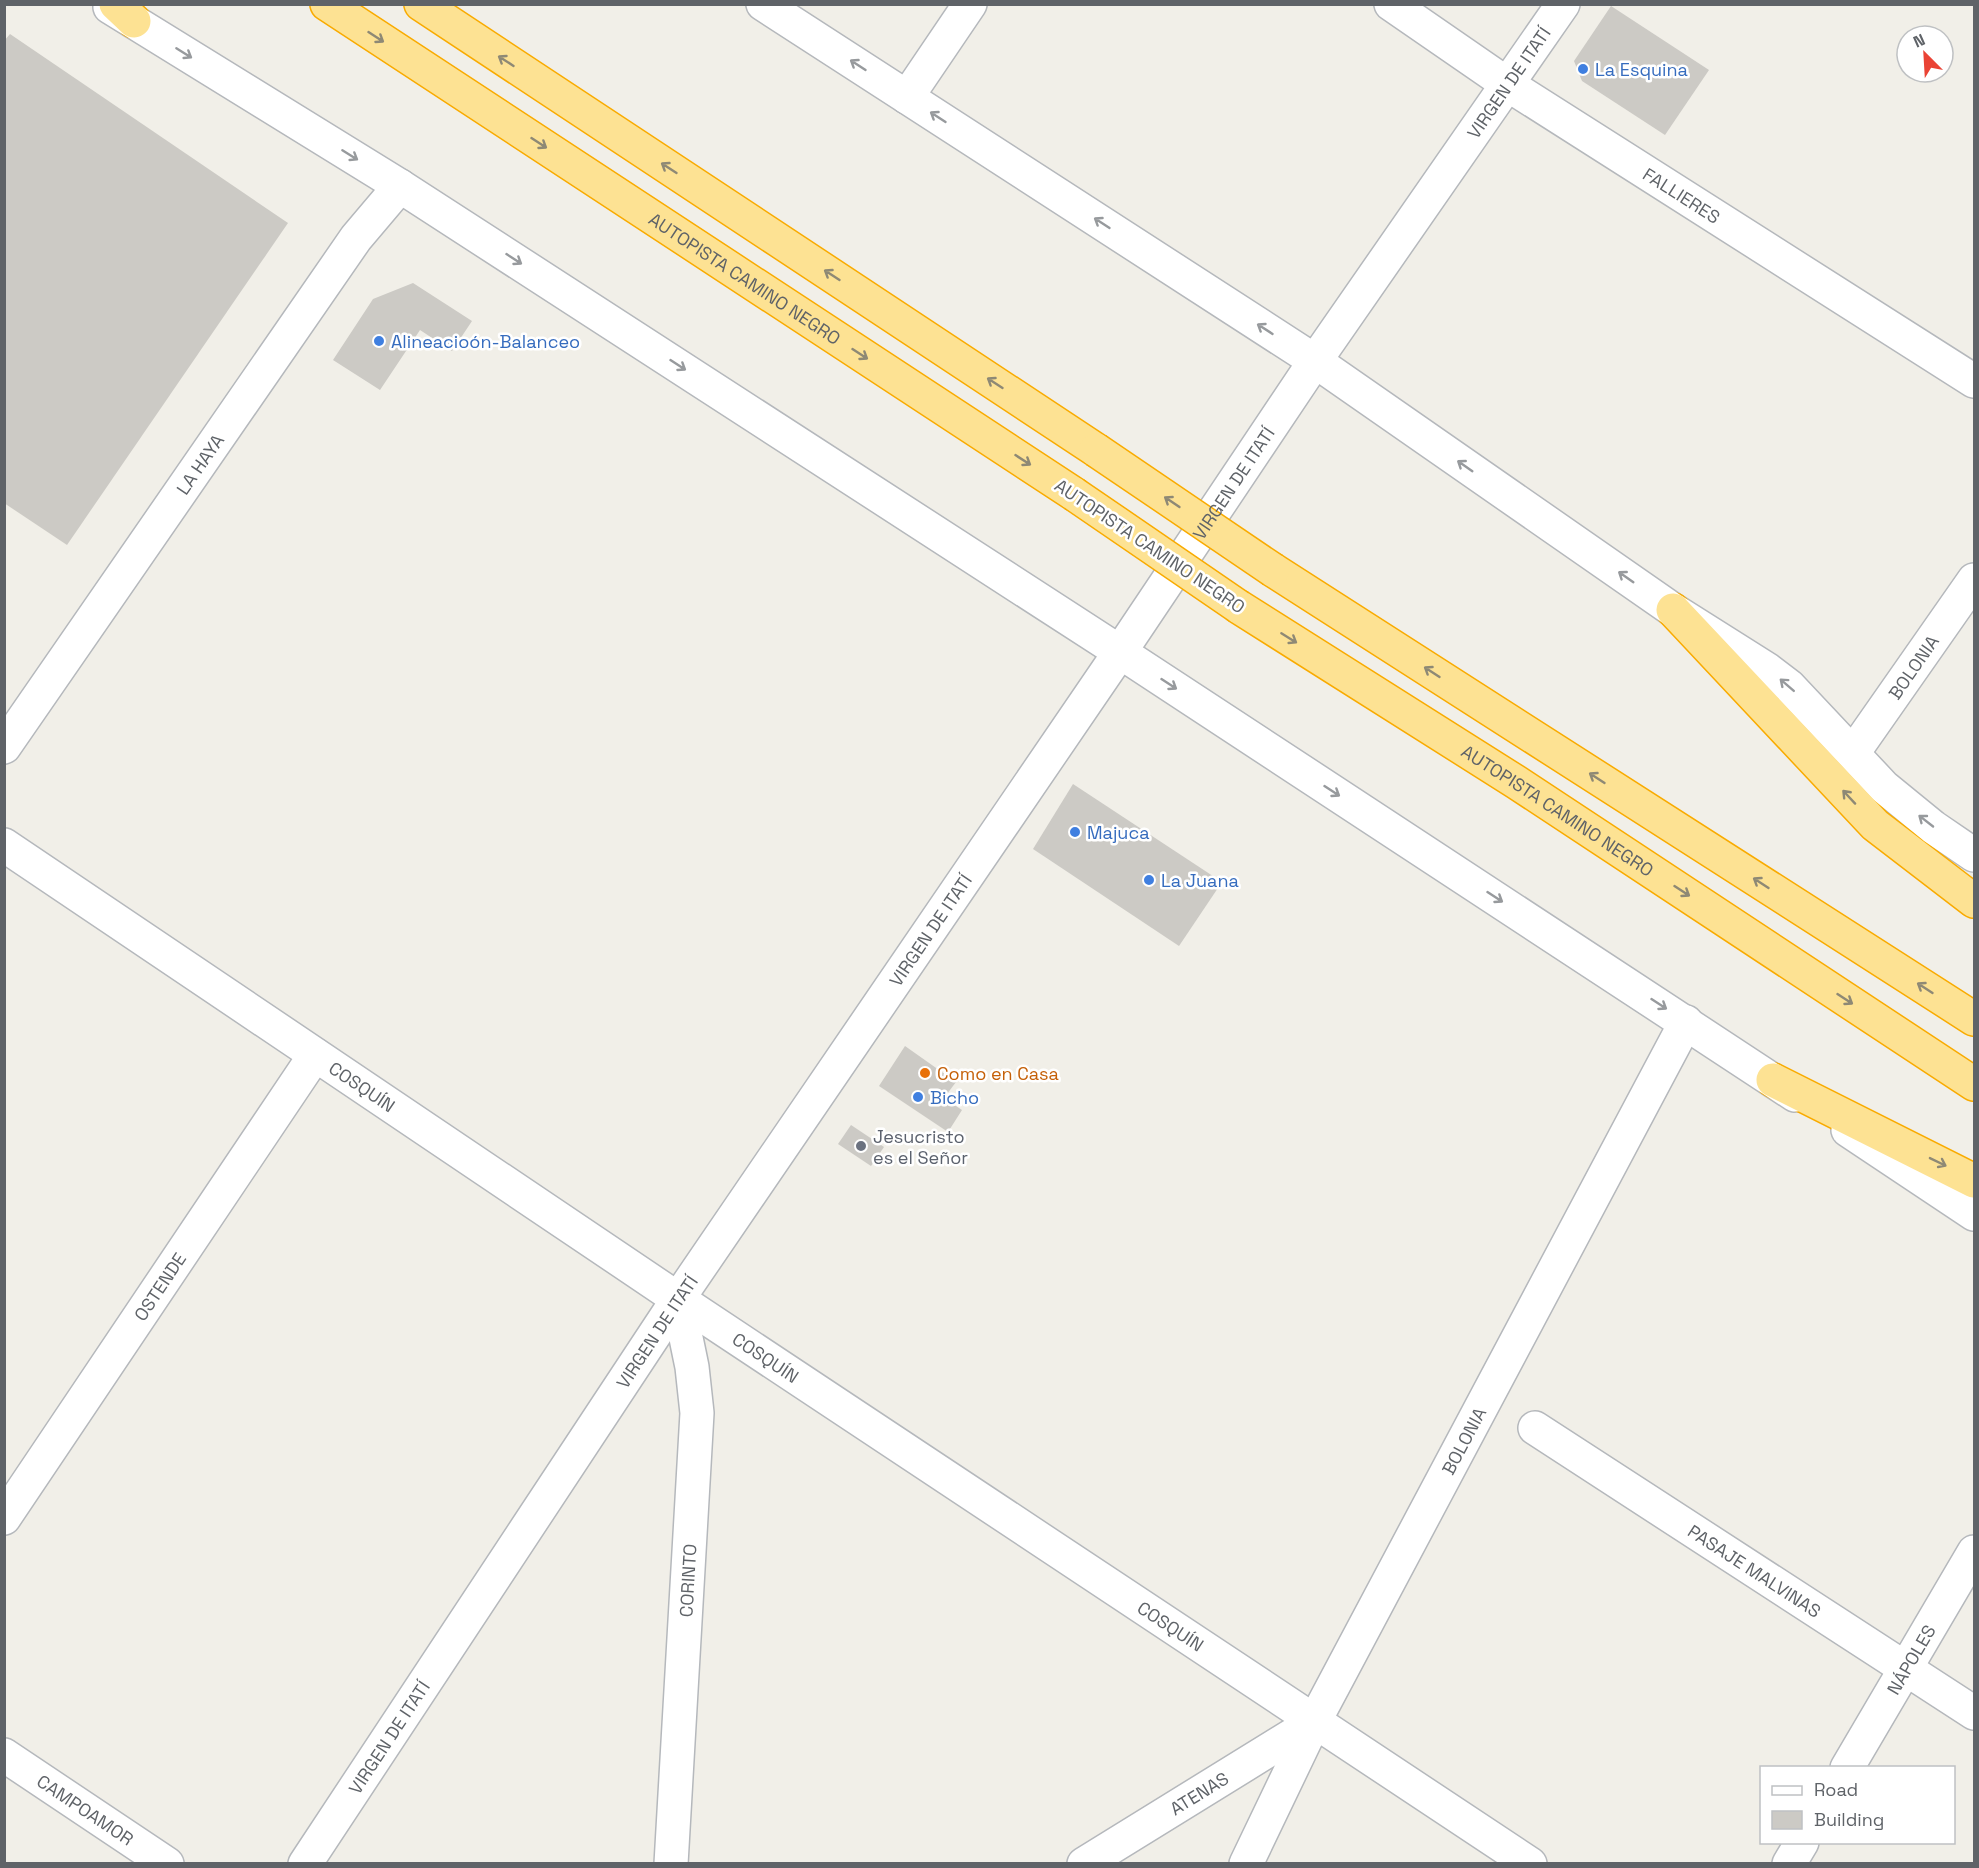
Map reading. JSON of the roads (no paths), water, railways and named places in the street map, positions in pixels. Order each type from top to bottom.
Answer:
[{"type":"highway","name":"AUTOPISTA CAMINO NEGRO","points":[[327,4],[1074,494],[1239,607],[1526,789],[1974,1084]]},
{"type":"highway","points":[[421,4],[1096,450],[1272,570],[1974,1019]]},
{"type":"highway","points":[[1673,609],[1875,825],[1974,901]]},
{"type":"highway","points":[[1773,1080],[1974,1181]]},
{"type":"street","points":[[106,4],[125,13],[400,186],[1120,652],[1686,1022],[1974,1214]]},
{"type":"street","points":[[763,4],[1315,361],[1673,609],[1768,670],[1790,687],[1884,787],[1974,855]]},
{"type":"street","points":[[907,97],[970,4]]},
{"type":"street","name":"FALLIERES","points":[[1391,4],[1507,84],[1974,381]]},
{"type":"street","name":"VIRGEN DE ITATÍ","points":[[305,1863],[678,1299],[1120,652],[1315,361],[1563,4]]},
{"type":"street","name":"LA HAYA","points":[[4,747],[356,238],[400,186]]},
{"type":"street","name":"BOLONIA","points":[[1853,753],[1974,580]]},
{"type":"street","name":"COSQUÍN","points":[[4,845],[678,1299],[1530,1863]]},
{"type":"street","name":"BOLONIA","points":[[1246,1863],[1314,1722],[1686,1022]]},
{"type":"street","name":"OSTENDE","points":[[4,1518],[315,1055]]},
{"type":"street","name":"CORINTO","points":[[671,1863],[697,1413],[692,1367],[678,1299]]},
{"type":"street","name":"PASAJE MALVINAS","points":[[1535,1428],[1974,1713]]},
{"type":"street","name":"NÁPOLES","points":[[1848,1766],[1974,1552]]},
{"type":"street","name":"ATENAS","points":[[1084,1863],[1314,1722]]},
{"type":"street","name":"CAMPOAMOR","points":[[4,1755],[166,1863]]},
{"type":"street","points":[[1789,1863],[1801,1844]]},
{"type":"place","name":"La Esquina","points":[[1583,69]]},
{"type":"place","name":"Alineacioón-Balanceo","points":[[379,341]]},
{"type":"place","name":"Majuca","points":[[1075,832]]},
{"type":"place","name":"La Juana","points":[[1149,880]]},
{"type":"place","name":"Como en Casa","points":[[925,1073]]},
{"type":"place","name":"Bicho","points":[[918,1097]]},
{"type":"place","name":"Jesucristo es el Señor","points":[[861,1146]]}]
